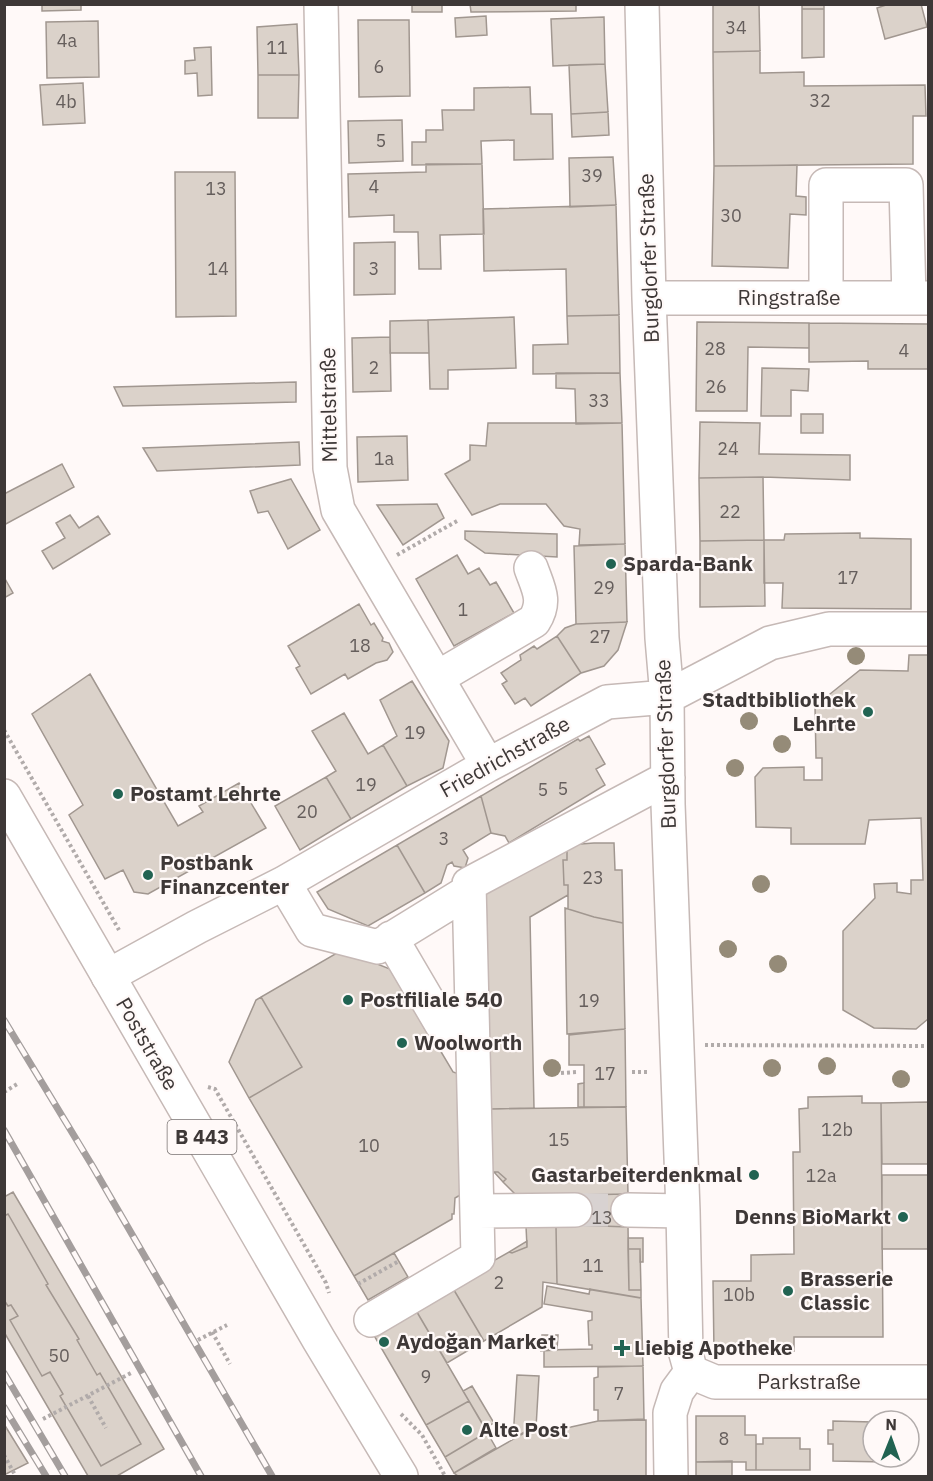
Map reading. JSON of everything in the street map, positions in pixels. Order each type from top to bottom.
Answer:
[{"type":"street","name":"Mittelstraße","points":[[321,4],[330,468],[338,510],[488,765]]},
{"type":"street","name":"Burgdorfer Straße","points":[[642,4],[649,298],[662,638],[667,697],[686,1354],[691,1372]]},
{"type":"street","points":[[826,298],[826,185],[906,185],[919,298]]},
{"type":"street","name":"Ringstraße","points":[[649,298],[919,298]]},
{"type":"street","points":[[437,678],[534,621],[541,610],[542,600],[531,567]]},
{"type":"street","name":"Friedrichstraße","points":[[108,976],[284,883],[488,765],[607,702],[667,697],[770,643],[829,629],[928,629]]},
{"type":"street","points":[[371,1320],[478,1257],[468,884],[668,778]]},
{"type":"street","name":"Poststraße","points":[[4,796],[400,1476]]},
{"type":"street","points":[[284,883],[312,930],[378,946],[469,891]]},
{"type":"street","points":[[391,938],[442,1025],[472,1025]]},
{"type":"street","points":[[477,1211],[575,1210]]},
{"type":"street","points":[[628,1210],[683,1211]]},
{"type":"street","points":[[671,1476],[670,1413],[677,1391],[691,1372]]},
{"type":"street","name":"Parkstraße","points":[[691,1372],[715,1382],[921,1382]]},
{"type":"path","points":[[373,569],[457,521]]},
{"type":"path","points":[[677,1045],[928,1046]]},
{"type":"path","points":[[561,1073],[578,1072]]},
{"type":"path","points":[[4,1092],[19,1083]]},
{"type":"path","points":[[358,1284],[399,1261]]},
{"type":"path","points":[[198,1340],[227,1325]]},
{"type":"path","points":[[212,1332],[230,1364]]},
{"type":"path","points":[[43,1419],[131,1373]]},
{"type":"path","points":[[88,1396],[106,1428]]},
{"type":"path","points":[[4,1455],[15,1475]]},
{"type":"building","points":[[42,4],[81,4],[81,10],[42,11]]},
{"type":"building","points":[[412,4],[442,4],[442,12],[412,12]]},
{"type":"building","points":[[470,4],[576,4],[576,11],[471,12]]},
{"type":"building","points":[[713,4],[759,4],[760,51],[713,52]]},
{"type":"building","points":[[802,4],[824,4],[824,9],[802,9]]},
{"type":"building","points":[[889,4],[921,4],[927,27],[885,39],[877,8]]},
{"type":"building","points":[[802,9],[824,9],[824,57],[802,58]]},
{"type":"building","points":[[486,16],[487,35],[456,37],[455,18]]},
{"type":"building","points":[[604,17],[605,64],[553,66],[551,19]]},
{"type":"building","points":[[358,20],[409,20],[410,96],[359,97]]},
{"type":"building","points":[[98,21],[99,77],[47,78],[46,22]]},
{"type":"building","points":[[297,24],[299,75],[258,75],[257,27]]},
{"type":"building","points":[[211,47],[212,95],[198,96],[197,73],[185,74],[185,61],[195,60],[194,48]]},
{"type":"building","points":[[760,51],[760,73],[804,72],[804,86],[925,85],[926,116],[913,116],[913,164],[714,166],[713,52]]},
{"type":"building","points":[[605,64],[608,112],[571,114],[569,65]]},
{"type":"building","points":[[258,75],[299,75],[298,118],[258,118]]},
{"type":"building","points":[[83,83],[85,123],[43,125],[40,85]]},
{"type":"building","points":[[530,87],[531,114],[552,114],[553,159],[514,160],[514,140],[481,141],[482,164],[412,165],[412,142],[426,142],[426,130],[443,130],[442,110],[474,110],[474,88]]},
{"type":"building","points":[[608,112],[609,135],[572,137],[571,114]]},
{"type":"building","points":[[402,120],[403,161],[349,163],[348,121]]},
{"type":"building","points":[[613,157],[616,205],[570,207],[569,158]]},
{"type":"building","points":[[426,164],[482,164],[484,234],[440,235],[441,269],[419,269],[418,232],[394,232],[394,215],[349,217],[348,174],[426,172]]},
{"type":"building","points":[[797,165],[796,196],[806,197],[806,215],[790,214],[788,268],[712,266],[714,166]]},
{"type":"building","points":[[175,172],[235,172],[236,316],[176,317]]},
{"type":"building","points":[[616,205],[619,315],[567,316],[566,269],[484,271],[483,209]]},
{"type":"building","points":[[395,242],[395,294],[354,295],[354,243]]},
{"type":"building","points":[[619,315],[620,373],[533,374],[533,345],[568,344],[567,316]]},
{"type":"building","points":[[514,317],[516,368],[448,370],[448,389],[430,389],[428,320]]},
{"type":"building","points":[[428,320],[429,353],[390,353],[390,321]]},
{"type":"building","points":[[697,322],[809,323],[809,348],[748,347],[747,411],[696,411]]},
{"type":"building","points":[[809,323],[928,324],[928,369],[868,369],[868,361],[809,362]]},
{"type":"building","points":[[390,337],[391,391],[353,392],[352,338]]},
{"type":"building","points":[[762,368],[809,369],[808,391],[791,390],[791,416],[761,416]]},
{"type":"building","points":[[556,373],[620,373],[622,423],[576,424],[575,389],[556,388]]},
{"type":"building","points":[[296,382],[296,402],[123,406],[114,387]]},
{"type":"building","points":[[801,414],[823,414],[823,433],[801,433]]},
{"type":"building","points":[[700,422],[760,423],[759,454],[850,455],[850,480],[763,477],[699,478]]},
{"type":"building","points":[[488,423],[622,423],[625,544],[579,545],[580,529],[564,526],[546,504],[500,504],[472,515],[445,474],[470,460],[470,445],[486,446]]},
{"type":"building","points":[[407,436],[408,480],[358,482],[357,437]]},
{"type":"building","points":[[299,442],[300,465],[157,471],[143,448]]},
{"type":"building","points":[[62,464],[74,487],[4,525],[4,494]]},
{"type":"building","points":[[763,477],[764,540],[700,541],[699,478]]},
{"type":"building","points":[[291,479],[320,530],[288,549],[268,511],[258,513],[250,491]]},
{"type":"building","points":[[437,504],[444,518],[403,545],[377,505]]},
{"type":"building","points":[[70,515],[79,528],[98,516],[110,534],[53,569],[42,551],[65,538],[56,523]]},
{"type":"building","points":[[465,531],[557,534],[557,557],[485,553],[465,539]]},
{"type":"building","points":[[860,533],[860,538],[911,539],[911,609],[782,608],[783,583],[764,583],[764,540],[784,540],[785,534]]},
{"type":"building","points":[[764,540],[765,606],[700,607],[700,541]]},
{"type":"building","points":[[625,544],[627,622],[576,624],[574,546]]},
{"type":"building","points":[[457,555],[468,574],[479,568],[490,585],[496,582],[514,613],[454,646],[416,579]]},
{"type":"building","points":[[4,577],[13,593],[4,598]]},
{"type":"building","points":[[359,604],[371,625],[374,623],[383,638],[382,641],[389,643],[393,652],[387,660],[376,663],[348,679],[345,674],[311,694],[296,668],[300,666],[288,646]]},
{"type":"building","points":[[627,622],[618,650],[604,666],[581,673],[557,636],[565,628],[576,624]]},
{"type":"building","points":[[557,636],[581,673],[531,706],[525,698],[515,704],[502,684],[507,681],[501,673],[521,660],[520,655],[534,646],[537,649]]},
{"type":"building","points":[[909,655],[928,655],[928,1019],[916,1029],[874,1028],[843,1010],[843,931],[875,898],[874,884],[897,883],[897,892],[911,894],[911,880],[923,880],[921,818],[869,820],[865,844],[791,844],[791,828],[756,827],[755,777],[763,768],[804,767],[804,780],[822,780],[822,758],[816,758],[815,706],[860,670],[908,671]]},
{"type":"building","name":"Postamt Lehrte","points":[[90,674],[178,826],[203,812],[199,806],[239,783],[266,828],[148,894],[134,892],[123,870],[105,879],[69,815],[83,805],[32,714]]},
{"type":"building","points":[[412,681],[449,741],[443,768],[407,786],[383,745],[397,736],[380,700]]},
{"type":"building","points":[[344,713],[368,754],[383,745],[407,786],[351,819],[326,777],[336,771],[312,731]]},
{"type":"building","points":[[589,736],[605,764],[596,769],[605,785],[509,843],[505,836],[491,833],[481,796],[578,739],[580,741]]},
{"type":"building","points":[[326,777],[351,819],[300,850],[275,806]]},
{"type":"building","points":[[481,796],[491,833],[463,850],[468,858],[465,868],[454,866],[452,862],[447,865],[441,883],[425,893],[397,845]]},
{"type":"building","points":[[614,843],[615,870],[622,870],[623,923],[568,909],[568,885],[564,885],[563,860],[567,860],[567,845]]},
{"type":"building","points":[[397,845],[425,893],[368,926],[328,909],[317,892]]},
{"type":"building","points":[[567,851],[567,860],[563,860],[564,885],[568,885],[568,895],[530,917],[534,1108],[490,1109],[486,891],[555,852]]},
{"type":"building","points":[[565,908],[623,923],[625,1029],[567,1034]]},
{"type":"building","points":[[342,950],[390,969],[432,1041],[434,1040],[453,1072],[459,1074],[462,1194],[455,1198],[452,1219],[354,1276],[249,1098],[302,1067],[261,997]]},
{"type":"building","points":[[261,997],[302,1067],[249,1098],[229,1062],[256,1000]]},
{"type":"building","points":[[625,1029],[626,1107],[584,1107],[584,1065],[569,1065],[569,1035]]},
{"type":"building","points":[[584,1083],[584,1107],[578,1107],[578,1084]]},
{"type":"building","points":[[862,1096],[862,1103],[881,1103],[883,1337],[794,1337],[794,1351],[714,1352],[713,1281],[751,1281],[751,1255],[794,1254],[793,1152],[800,1152],[799,1109],[808,1108],[808,1097]]},
{"type":"building","points":[[928,1102],[928,1164],[882,1164],[881,1103]]},
{"type":"building","points":[[626,1107],[628,1194],[517,1196],[503,1182],[506,1179],[498,1172],[491,1172],[490,1109]]},
{"type":"building","points":[[494,1172],[498,1172],[506,1179],[503,1182]]},
{"type":"building","points":[[882,1175],[928,1175],[928,1249],[882,1249]]},
{"type":"building","points":[[13,1192],[164,1449],[117,1476],[88,1476],[4,1332],[4,1300],[8,1306],[11,1305],[18,1316],[10,1320],[42,1376],[50,1372],[63,1394],[60,1396],[101,1466],[141,1444],[100,1373],[97,1375],[8,1214],[4,1216],[4,1197]]},
{"type":"building","points":[[628,1194],[628,1227],[575,1225],[575,1195]]},
{"type":"building","points":[[8,1214],[97,1375],[100,1373],[141,1444],[101,1466],[60,1396],[63,1394],[50,1372],[42,1376],[10,1320],[18,1316],[11,1305],[8,1306],[4,1300],[4,1216]]},
{"type":"building","points":[[526,1226],[556,1226],[557,1284],[543,1282],[542,1307],[484,1341],[451,1285],[509,1252],[527,1247]]},
{"type":"building","points":[[556,1226],[628,1227],[629,1290],[641,1290],[641,1298],[557,1284]]},
{"type":"building","points":[[628,1238],[643,1238],[643,1262],[640,1262],[640,1249],[628,1249]]},
{"type":"building","points":[[527,1241],[527,1247],[509,1252]]},
{"type":"building","points":[[628,1249],[640,1249],[641,1290],[629,1290]]},
{"type":"building","points":[[394,1253],[408,1277],[368,1300],[354,1276]]},
{"type":"building","points":[[451,1285],[484,1341],[447,1363],[414,1307]]},
{"type":"building","points":[[547,1286],[589,1294],[590,1289],[641,1298],[643,1366],[544,1367],[544,1350],[592,1349],[592,1345],[589,1345],[588,1321],[592,1320],[592,1312],[544,1304]]},
{"type":"building","points":[[414,1307],[469,1401],[426,1425],[372,1332]]},
{"type":"building","points":[[542,1335],[558,1335],[557,1350],[541,1351]]},
{"type":"building","points":[[643,1366],[644,1419],[598,1421],[598,1410],[594,1410],[594,1378],[598,1377],[598,1367]]},
{"type":"building","points":[[517,1375],[539,1376],[536,1428],[531,1428],[513,1439]]},
{"type":"building","points":[[472,1386],[494,1423],[485,1428],[463,1391]]},
{"type":"building","points":[[469,1401],[487,1432],[445,1457],[426,1425]]},
{"type":"building","points":[[696,1416],[745,1416],[745,1435],[756,1435],[756,1470],[746,1470],[746,1462],[696,1462]]},
{"type":"building","points":[[646,1420],[646,1476],[458,1476],[454,1473],[533,1428],[571,1427],[598,1421]]},
{"type":"building","points":[[833,1421],[861,1422],[861,1462],[833,1461],[833,1444],[828,1444],[828,1430],[833,1430]]},
{"type":"building","points":[[4,1424],[28,1463],[4,1475]]},
{"type":"building","points":[[487,1432],[496,1448],[454,1473],[445,1457]]},
{"type":"building","points":[[763,1438],[800,1438],[800,1449],[810,1449],[810,1470],[756,1470],[756,1444],[763,1444]]},
{"type":"building","points":[[732,1461],[732,1476],[696,1476],[696,1462]]},
{"type":"tunnel","points":[[575,1210],[628,1210]]},
{"type":"railway","points":[[4,1020],[93,1167],[272,1476]]},
{"type":"railway","points":[[4,1130],[201,1476]]},
{"type":"railway","points":[[4,1373],[65,1476]]},
{"type":"railway","points":[[4,1407],[46,1476]]},
{"type":"place","name":"Sparda-Bank","points":[[611,564]]},
{"type":"place","name":"Stadtbibliothek Lehrte","points":[[868,712]]},
{"type":"place","name":"Postamt Lehrte","points":[[118,794]]},
{"type":"place","name":"Postbank Finanzcenter","points":[[148,875]]},
{"type":"place","name":"Postfiliale 540","points":[[348,1000]]},
{"type":"place","name":"Woolworth","points":[[402,1043]]},
{"type":"place","name":"Gastarbeiterdenkmal","points":[[754,1175]]},
{"type":"place","name":"Denns BioMarkt","points":[[903,1217]]},
{"type":"place","name":"Brasserie Classic","points":[[788,1291]]},
{"type":"place","name":"Aydoğan Market","points":[[384,1342]]},
{"type":"place","name":"Liebig Apotheke","points":[[622,1348]]},
{"type":"place","name":"Alte Post","points":[[467,1430]]}]
